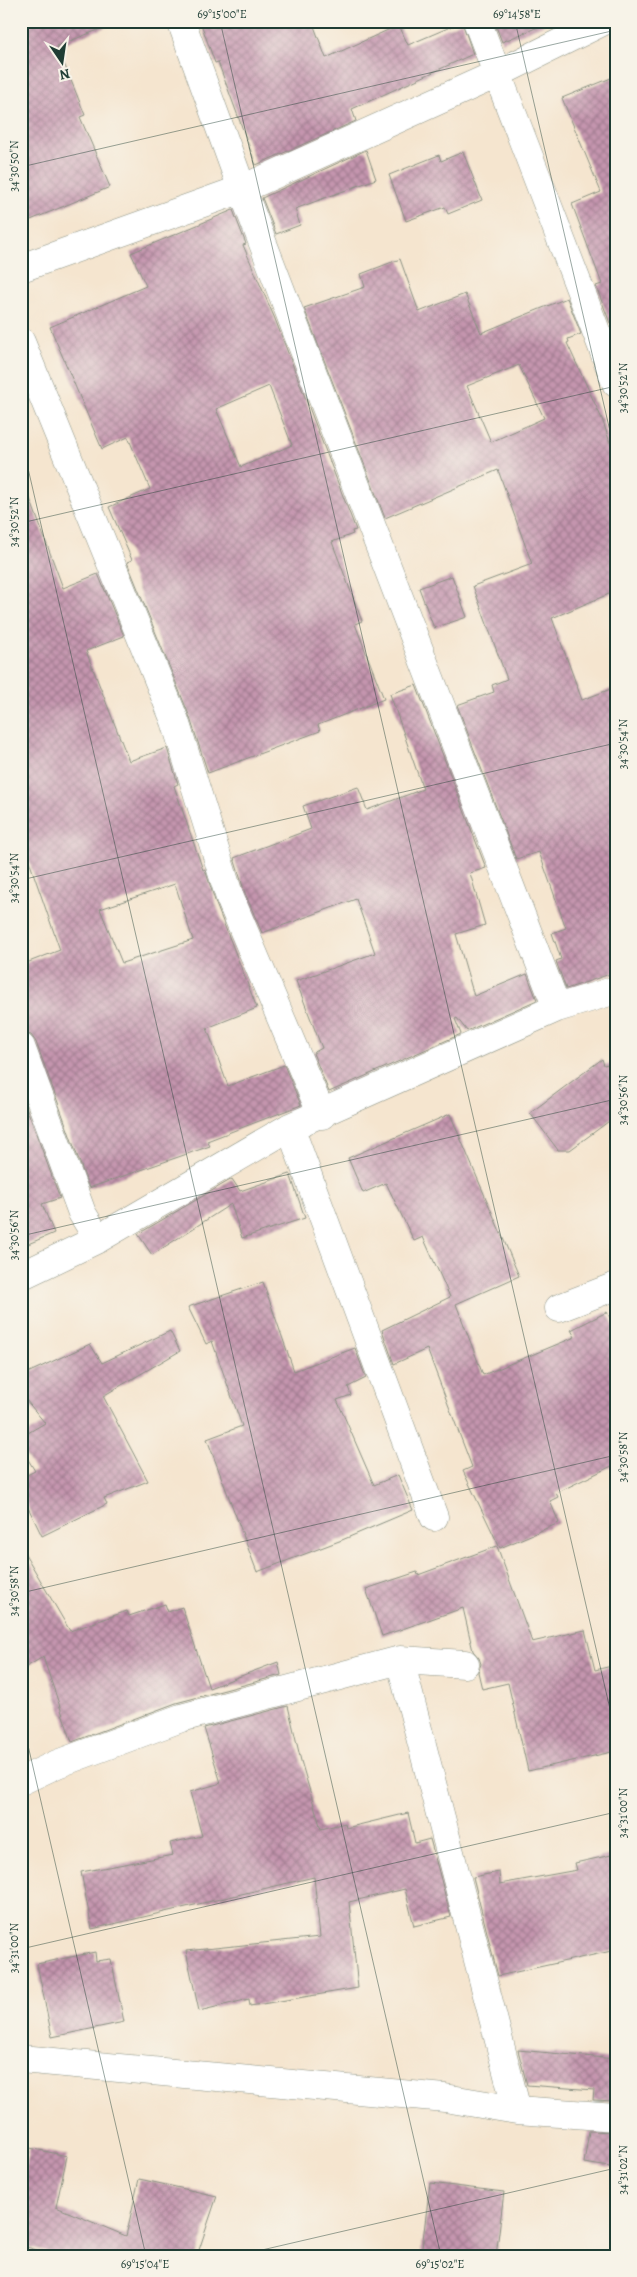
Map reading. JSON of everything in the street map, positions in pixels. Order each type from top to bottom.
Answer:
[{"type":"street","points":[[182,21],[242,189],[557,1008]]},
{"type":"street","points":[[477,21],[616,383]]},
{"type":"street","points":[[21,268],[242,189],[497,74],[604,21]]},
{"type":"street","points":[[21,342],[175,720],[230,898],[322,1114]]},
{"type":"street","points":[[21,1276],[98,1239],[290,1127],[557,1008],[616,990]]},
{"type":"street","points":[[21,1048],[82,1213],[98,1239]]},
{"type":"street","points":[[290,1127],[434,1517]]},
{"type":"street","points":[[559,1308],[616,1286]]},
{"type":"street","points":[[21,1781],[57,1764],[181,1718],[400,1660],[465,1664]]},
{"type":"street","points":[[400,1660],[517,2110]]},
{"type":"street","points":[[21,2059],[436,2097],[517,2110],[616,2117]]},
{"type":"building","points":[[21,21],[115,21],[116,23],[57,46],[85,115],[80,117],[110,187],[21,224]]},
{"type":"building","points":[[200,21],[312,21],[326,58],[399,25],[408,45],[462,22],[473,54],[352,109],[356,121],[256,165],[218,62],[215,63]]},
{"type":"building","points":[[494,21],[550,21],[550,22],[502,42]]},
{"type":"building","points":[[616,76],[616,320],[610,323],[596,286],[602,284],[572,204],[601,192],[562,98]]},
{"type":"building","points":[[366,150],[376,179],[295,209],[300,225],[276,234],[262,198]]},
{"type":"building","points":[[463,152],[482,200],[448,214],[445,207],[406,221],[389,175],[439,155],[441,161]]},
{"type":"building","points":[[233,210],[246,244],[243,245],[275,319],[356,530],[352,531],[353,534],[332,542],[362,621],[355,624],[384,699],[318,725],[320,731],[208,773],[189,715],[127,562],[132,560],[109,507],[150,489],[128,437],[102,449],[50,327],[146,286],[131,253]],"holes":[[[269,386],[292,445],[241,467],[216,409]]]},
{"type":"building","points":[[400,259],[419,312],[465,294],[481,333],[567,298],[581,334],[568,339],[569,342],[567,343],[602,419],[616,460],[616,591],[552,618],[582,700],[616,687],[616,972],[566,989],[556,961],[561,959],[552,933],[566,928],[539,852],[516,859],[457,705],[494,692],[492,685],[507,679],[473,586],[532,564],[498,470],[385,518],[304,308],[365,287],[361,274]],"holes":[[[519,365],[544,418],[491,442],[467,386]]]},
{"type":"building","points":[[21,485],[25,485],[63,588],[98,574],[124,636],[86,651],[129,761],[167,748],[178,784],[174,786],[203,870],[205,869],[216,904],[257,1008],[207,1028],[228,1086],[284,1065],[301,1105],[207,1141],[210,1146],[89,1188],[36,1042],[31,1035],[21,1032],[21,965],[60,950],[27,855],[21,857]],"holes":[[[175,884],[193,940],[122,963],[100,909]]]},
{"type":"building","points":[[452,576],[467,617],[434,628],[419,588]]},
{"type":"building","points":[[416,685],[486,868],[470,873],[485,925],[456,934],[474,996],[527,974],[537,1000],[467,1031],[457,1018],[455,1019],[461,1034],[329,1092],[313,1053],[322,1048],[296,981],[375,953],[356,899],[262,933],[245,893],[234,858],[311,829],[303,806],[358,787],[367,810],[423,789],[390,694]]},
{"type":"building","points":[[602,1059],[604,1065],[616,1062],[616,1116],[570,1150],[558,1150],[530,1113]]},
{"type":"building","points":[[21,1093],[60,1198],[42,1204],[54,1233],[21,1247]]},
{"type":"building","points":[[450,1114],[519,1276],[456,1304],[483,1375],[575,1337],[571,1330],[607,1312],[616,1329],[616,1464],[556,1493],[558,1497],[550,1501],[559,1523],[500,1548],[463,1471],[472,1467],[427,1349],[394,1364],[382,1330],[450,1297],[423,1237],[414,1241],[386,1183],[363,1193],[348,1158]]},
{"type":"building","points":[[290,1174],[305,1218],[242,1238],[231,1204],[152,1255],[138,1234],[232,1179],[240,1191]]},
{"type":"building","points":[[263,1282],[294,1371],[355,1348],[366,1378],[348,1387],[351,1395],[337,1400],[374,1485],[398,1475],[413,1510],[342,1540],[257,1572],[207,1439],[242,1426],[212,1341],[206,1344],[188,1307]]},
{"type":"building","points":[[170,1331],[180,1351],[103,1396],[148,1481],[104,1498],[107,1504],[42,1536],[21,1493],[21,1478],[35,1471],[21,1448],[21,1437],[45,1423],[21,1394],[21,1376],[90,1344],[102,1363]]},
{"type":"building","points":[[497,1546],[532,1642],[585,1630],[595,1670],[616,1665],[616,1751],[528,1771],[508,1683],[482,1689],[478,1672],[481,1664],[473,1651],[463,1608],[382,1636],[366,1589],[417,1572],[418,1575]]},
{"type":"building","points":[[21,1547],[70,1631],[127,1611],[129,1616],[165,1604],[168,1612],[182,1607],[209,1688],[278,1662],[281,1675],[176,1703],[72,1742],[43,1657],[21,1670]]},
{"type":"building","points":[[288,1706],[301,1761],[321,1829],[345,1823],[346,1828],[408,1813],[415,1843],[430,1839],[451,1917],[414,1926],[405,1889],[349,1902],[358,1988],[250,2006],[249,1999],[199,2011],[186,1951],[320,1937],[314,1877],[92,1929],[81,1872],[173,1855],[170,1843],[202,1836],[190,1792],[221,1783],[204,1728]]},
{"type":"building","points":[[616,1854],[616,1950],[498,1976],[473,1877],[499,1872],[500,1884],[577,1870],[575,1863]]},
{"type":"building","points":[[95,1952],[96,1961],[111,1959],[124,2022],[52,2037],[37,1964]]},
{"type":"building","points":[[518,2050],[616,2059],[616,2101],[593,2100],[594,2090],[527,2085]]},
{"type":"building","points":[[589,2131],[616,2132],[616,2168],[584,2163]]},
{"type":"building","points":[[30,2148],[67,2156],[56,2207],[126,2236],[139,2179],[217,2196],[197,2256],[63,2256],[21,2246],[21,2189]]},
{"type":"building","points":[[430,2183],[504,2192],[496,2256],[421,2256]]}]
